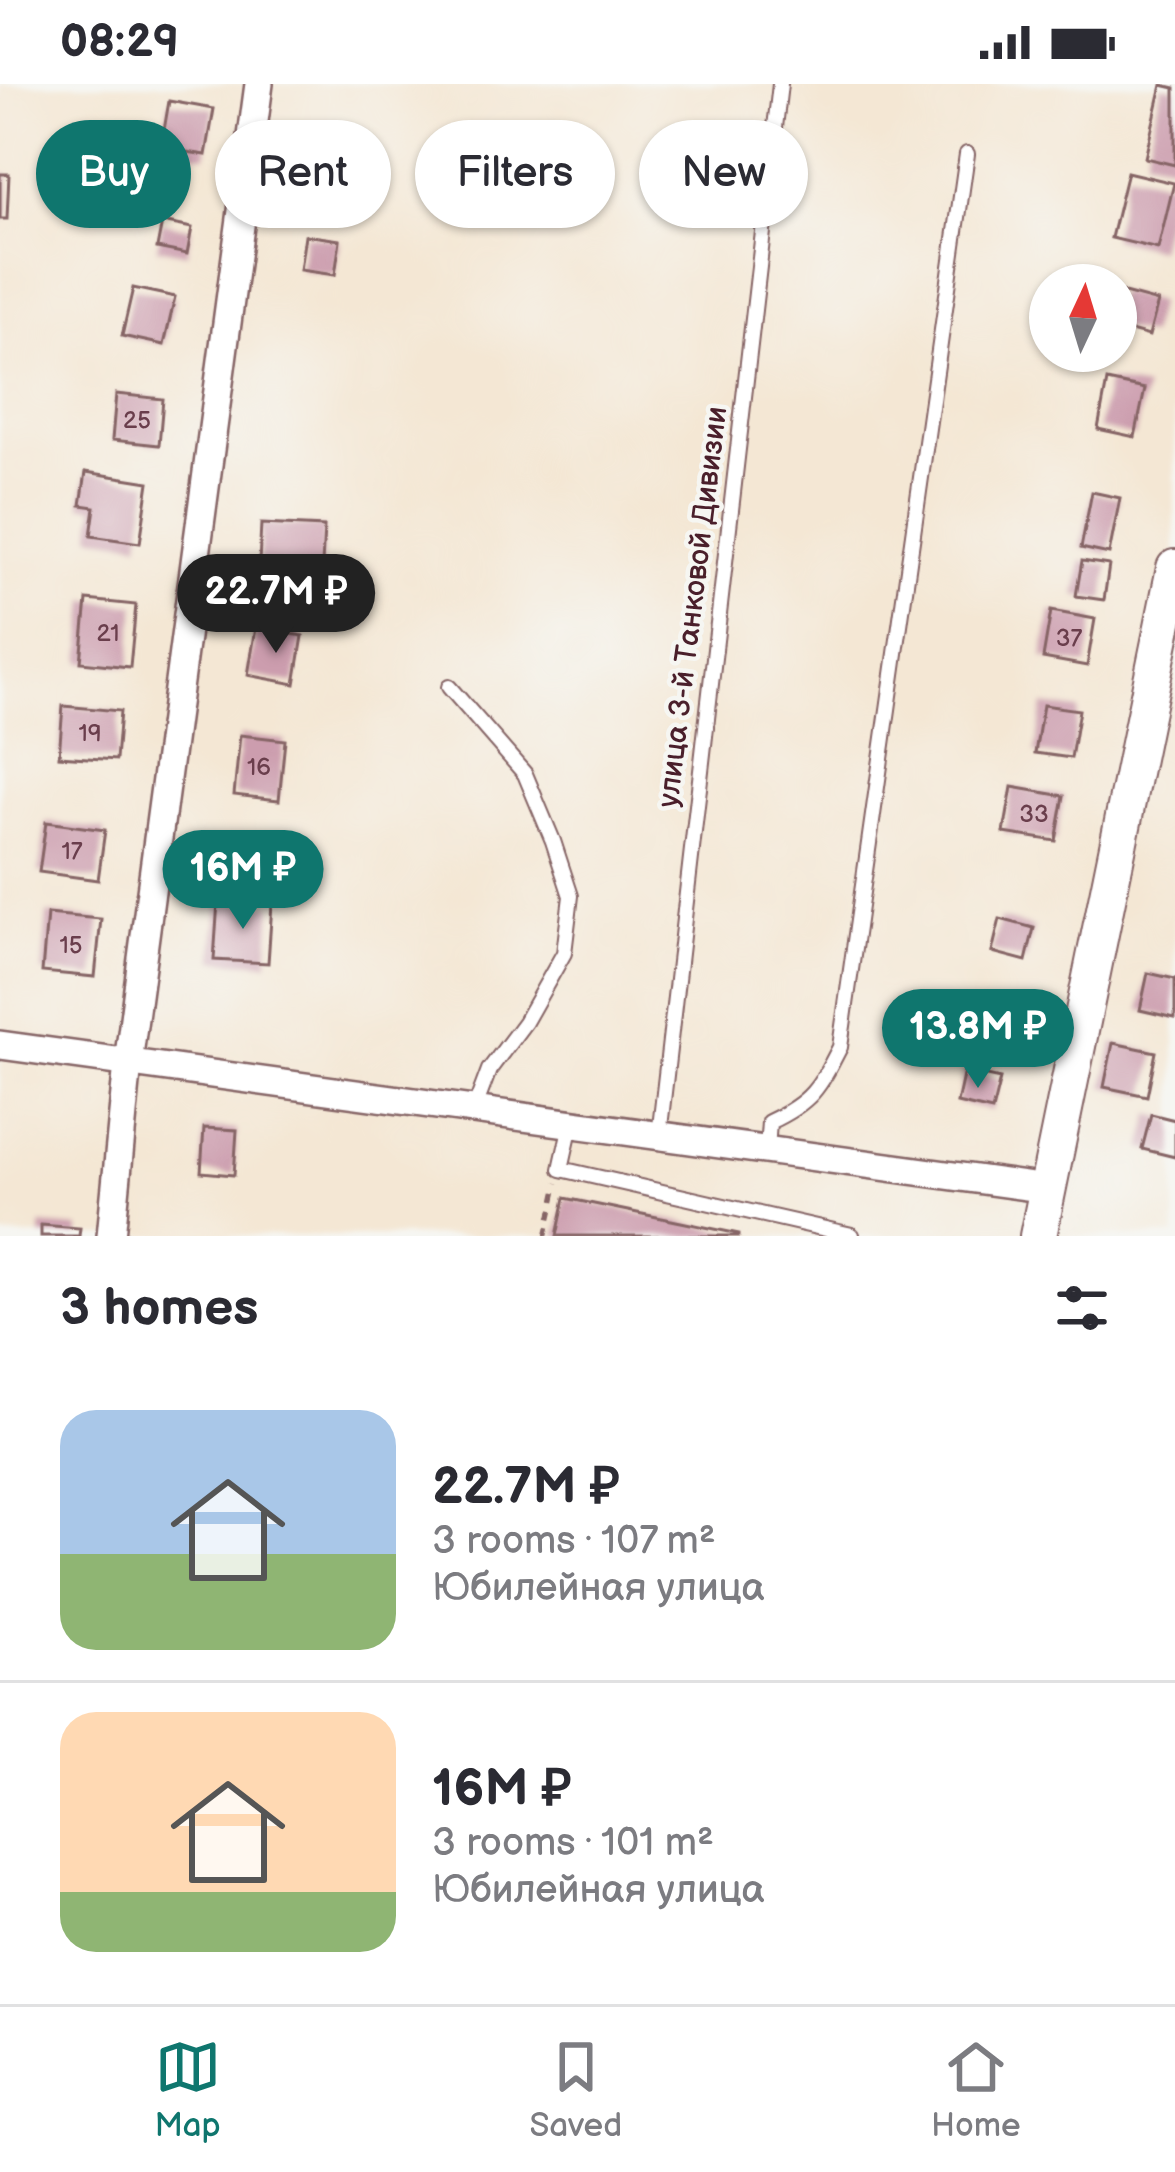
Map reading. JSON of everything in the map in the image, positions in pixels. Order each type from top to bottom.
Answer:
[{"type":"main road","points":[[1038,1236],[1175,568]]},
{"type":"street","points":[[111,1236],[128,1063],[259,84]]},
{"type":"street","points":[[0,1045],[1048,1189]]},
{"type":"lane","name":"улица 3-й Танковой Дивизии","points":[[659,1136],[780,84]]},
{"type":"lane","points":[[766,1150],[769,1122],[796,1110],[820,1087],[840,1047],[967,154]]},
{"type":"lane","points":[[449,687],[525,774],[571,896],[564,953],[525,1022],[489,1070],[474,1111]]},
{"type":"lane","points":[[571,1124],[561,1169],[852,1235]]},
{"type":"path","points":[[546,1236],[561,1169]]},
{"type":"building","points":[[1162,85],[1175,88],[1175,165],[1145,158]]},
{"type":"building","points":[[169,101],[214,109],[206,155],[191,153],[191,120],[166,120]]},
{"type":"building","points":[[1127,172],[1174,183],[1158,249],[1111,238]]},
{"type":"building","points":[[0,174],[9,174],[7,219],[0,219]]},
{"type":"building","points":[[161,228],[192,228],[187,254],[157,248]]},
{"type":"building","points":[[305,235],[340,240],[335,275],[300,270]]},
{"type":"building","points":[[133,288],[175,297],[164,345],[122,336]]},
{"type":"building","points":[[1137,296],[1158,302],[1149,336],[1137,333]]},
{"type":"building","points":[[1107,381],[1145,389],[1135,437],[1098,429]]},
{"type":"building","points":[[116,394],[163,399],[159,445],[112,440]]},
{"type":"building","points":[[86,472],[149,482],[140,543],[91,536],[95,507],[81,505]]},
{"type":"building","points":[[1092,492],[1120,498],[1109,554],[1081,548]]},
{"type":"building","points":[[261,524],[324,527],[321,583],[272,580],[273,564],[259,563]]},
{"type":"building","points":[[1082,561],[1109,565],[1104,600],[1076,596]]},
{"type":"building","points":[[87,600],[136,605],[130,667],[81,662]]},
{"type":"building","points":[[1051,611],[1095,619],[1087,666],[1043,658]]},
{"type":"building","points":[[256,628],[303,636],[295,684],[248,675]]},
{"type":"building","points":[[1043,705],[1079,710],[1071,758],[1035,753]]},
{"type":"building","points":[[63,706],[120,711],[116,760],[59,756]]},
{"type":"building","points":[[240,735],[285,740],[279,800],[234,795]]},
{"type":"building","points":[[1012,787],[1064,796],[1056,841],[1004,833]]},
{"type":"building","points":[[46,822],[105,830],[98,880],[39,872]]},
{"type":"building","points":[[218,901],[272,904],[268,963],[214,960]]},
{"type":"building","points":[[47,914],[101,919],[95,977],[42,972]]},
{"type":"building","points":[[1000,919],[1034,928],[1026,961],[992,952]]},
{"type":"building","points":[[1148,973],[1175,979],[1175,1018],[1140,1010]]},
{"type":"building","points":[[1113,1043],[1156,1052],[1147,1096],[1104,1087]]},
{"type":"building","points":[[964,1071],[1000,1079],[992,1111],[957,1103]]},
{"type":"building","points":[[1151,1114],[1175,1120],[1175,1157],[1142,1149]]},
{"type":"building","points":[[204,1128],[237,1130],[234,1175],[201,1172]]},
{"type":"building","points":[[565,1198],[739,1234],[739,1236],[557,1236]]},
{"type":"building","points":[[41,1225],[80,1228],[79,1236],[41,1236]]}]
